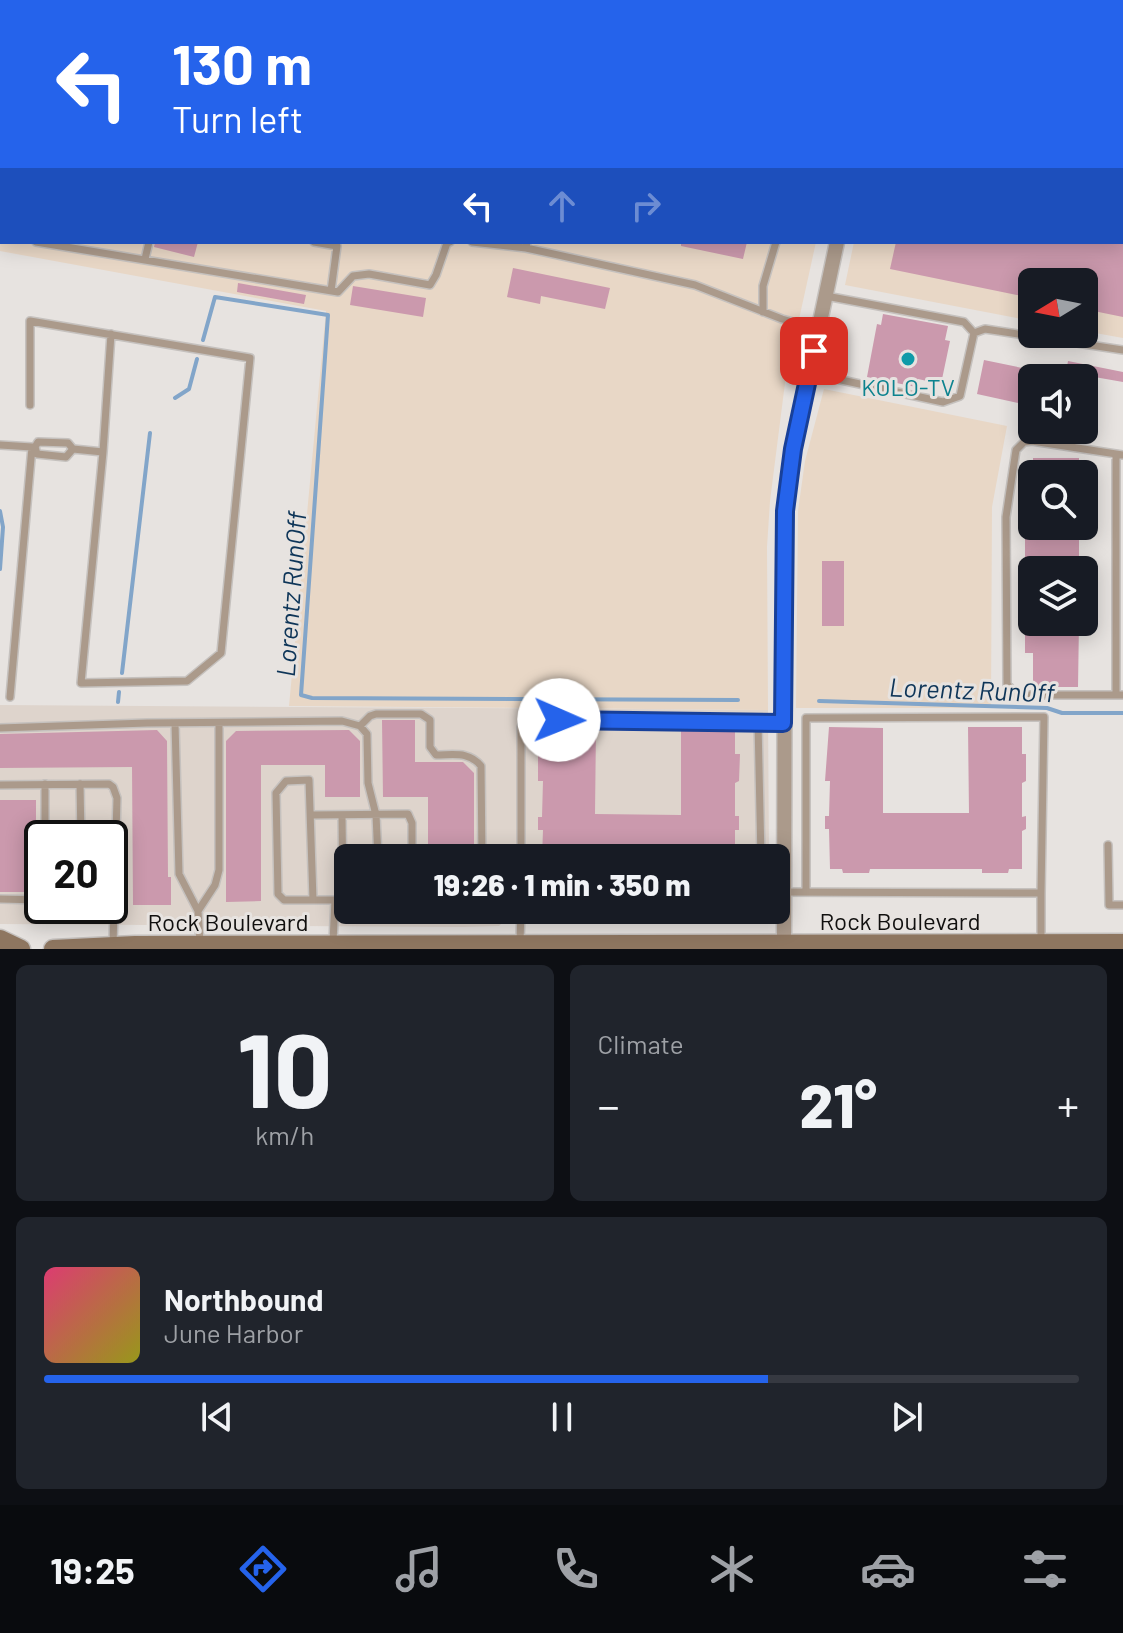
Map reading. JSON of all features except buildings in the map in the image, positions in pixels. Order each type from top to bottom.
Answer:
[{"type":"main road","points":[[0,939],[21,949]]},
{"type":"main road","name":"Rock Boulevard","points":[[53,949],[333,944],[381,947],[1041,943],[1097,946],[1123,943]]},
{"type":"street","points":[[781,844],[783,530],[793,449],[837,244]]},
{"type":"street","points":[[782,924],[784,944]]},
{"type":"lane","points":[[53,244],[338,292],[353,276],[369,274],[430,285],[447,244]]},
{"type":"lane","points":[[91,244],[94,250]]},
{"type":"lane","points":[[145,259],[149,244]]},
{"type":"lane","points":[[326,244],[337,246],[331,291]]},
{"type":"lane","points":[[763,312],[763,286],[775,244]]},
{"type":"lane","points":[[527,245],[695,285],[763,312],[819,329]]},
{"type":"lane","points":[[826,296],[964,322],[974,333]]},
{"type":"lane","points":[[30,405],[30,321],[111,334],[250,358],[221,653],[187,681],[81,683],[111,334]]},
{"type":"lane","points":[[974,333],[985,329],[1123,350]]},
{"type":"lane","points":[[809,373],[943,402],[951,401],[960,396],[974,333]]},
{"type":"lane","points":[[10,697],[34,447],[38,442],[68,443],[73,449],[103,452]]},
{"type":"lane","points":[[1024,442],[1119,455],[1120,695],[1016,695],[1007,684],[1006,517],[1016,450],[1024,442]]},
{"type":"lane","points":[[0,445],[34,447]]},
{"type":"lane","points":[[34,447],[37,454],[66,457],[73,449]]},
{"type":"lane","points":[[360,726],[376,714],[421,714],[430,720],[430,747],[436,755],[467,755],[479,762],[482,844]]},
{"type":"lane","points":[[521,844],[521,727],[527,719],[758,723],[806,718],[1044,717],[1041,943]]},
{"type":"lane","points":[[806,718],[806,892]]},
{"type":"lane","points":[[0,728],[342,721],[360,726],[367,734],[368,783],[376,815],[377,844]]},
{"type":"lane","points":[[175,723],[179,874],[198,911],[200,945]]},
{"type":"lane","points":[[198,911],[215,885],[219,870],[219,723]]},
{"type":"lane","points":[[758,723],[761,844]]},
{"type":"lane","points":[[313,900],[309,780],[286,781],[276,793],[278,894],[284,900],[313,900],[334,900],[333,944]]},
{"type":"lane","points":[[45,784],[45,820]]},
{"type":"lane","points":[[80,784],[81,820]]},
{"type":"lane","points":[[0,785],[109,784],[116,793],[115,820]]},
{"type":"lane","points":[[312,815],[408,814],[412,823],[412,844]]},
{"type":"lane","points":[[342,815],[343,844]]},
{"type":"lane","points":[[1108,845],[1109,905],[1123,905]]},
{"type":"lane","points":[[790,892],[1041,893]]},
{"type":"lane","points":[[0,899],[24,900]]},
{"type":"lane","points":[[112,924],[113,947]]},
{"type":"lane","points":[[520,944],[521,924]]},
{"type":"shaded area","points":[[0,244],[816,244],[785,383],[770,501],[767,547],[768,710],[289,706],[326,311],[0,251]]},
{"type":"shaded area","points":[[854,244],[1123,244],[1123,338],[1098,334],[1098,268],[1018,268],[1018,318],[845,285]]},
{"type":"shaded area","points":[[824,389],[1007,426],[992,507],[991,708],[796,708],[798,511],[805,461]]},
{"type":"shaded area","points":[[0,705],[768,710],[769,844],[334,844],[334,924],[501,924],[463,927],[0,924]]},
{"type":"waterway","name":"Lorentz RunOff","points":[[203,340],[215,297],[328,315],[301,695],[312,698],[738,700]]},
{"type":"waterway","name":"Lorentz RunOff","points":[[175,398],[189,389],[197,359]]},
{"type":"waterway","name":"Lorentz RunOff","points":[[122,673],[150,433]]},
{"type":"waterway","points":[[0,511],[3,527],[0,569]]},
{"type":"waterway","name":"Lorentz RunOff","points":[[118,702],[119,692]]},
{"type":"waterway","name":"Lorentz RunOff","points":[[819,701],[1047,708],[1062,713],[1123,713]]},
{"type":"place","name":"KOLO-TV","points":[[908,359]]},
{"type":"route","points":[[559,720],[783,723],[783,530],[793,449],[814,351]]}]
